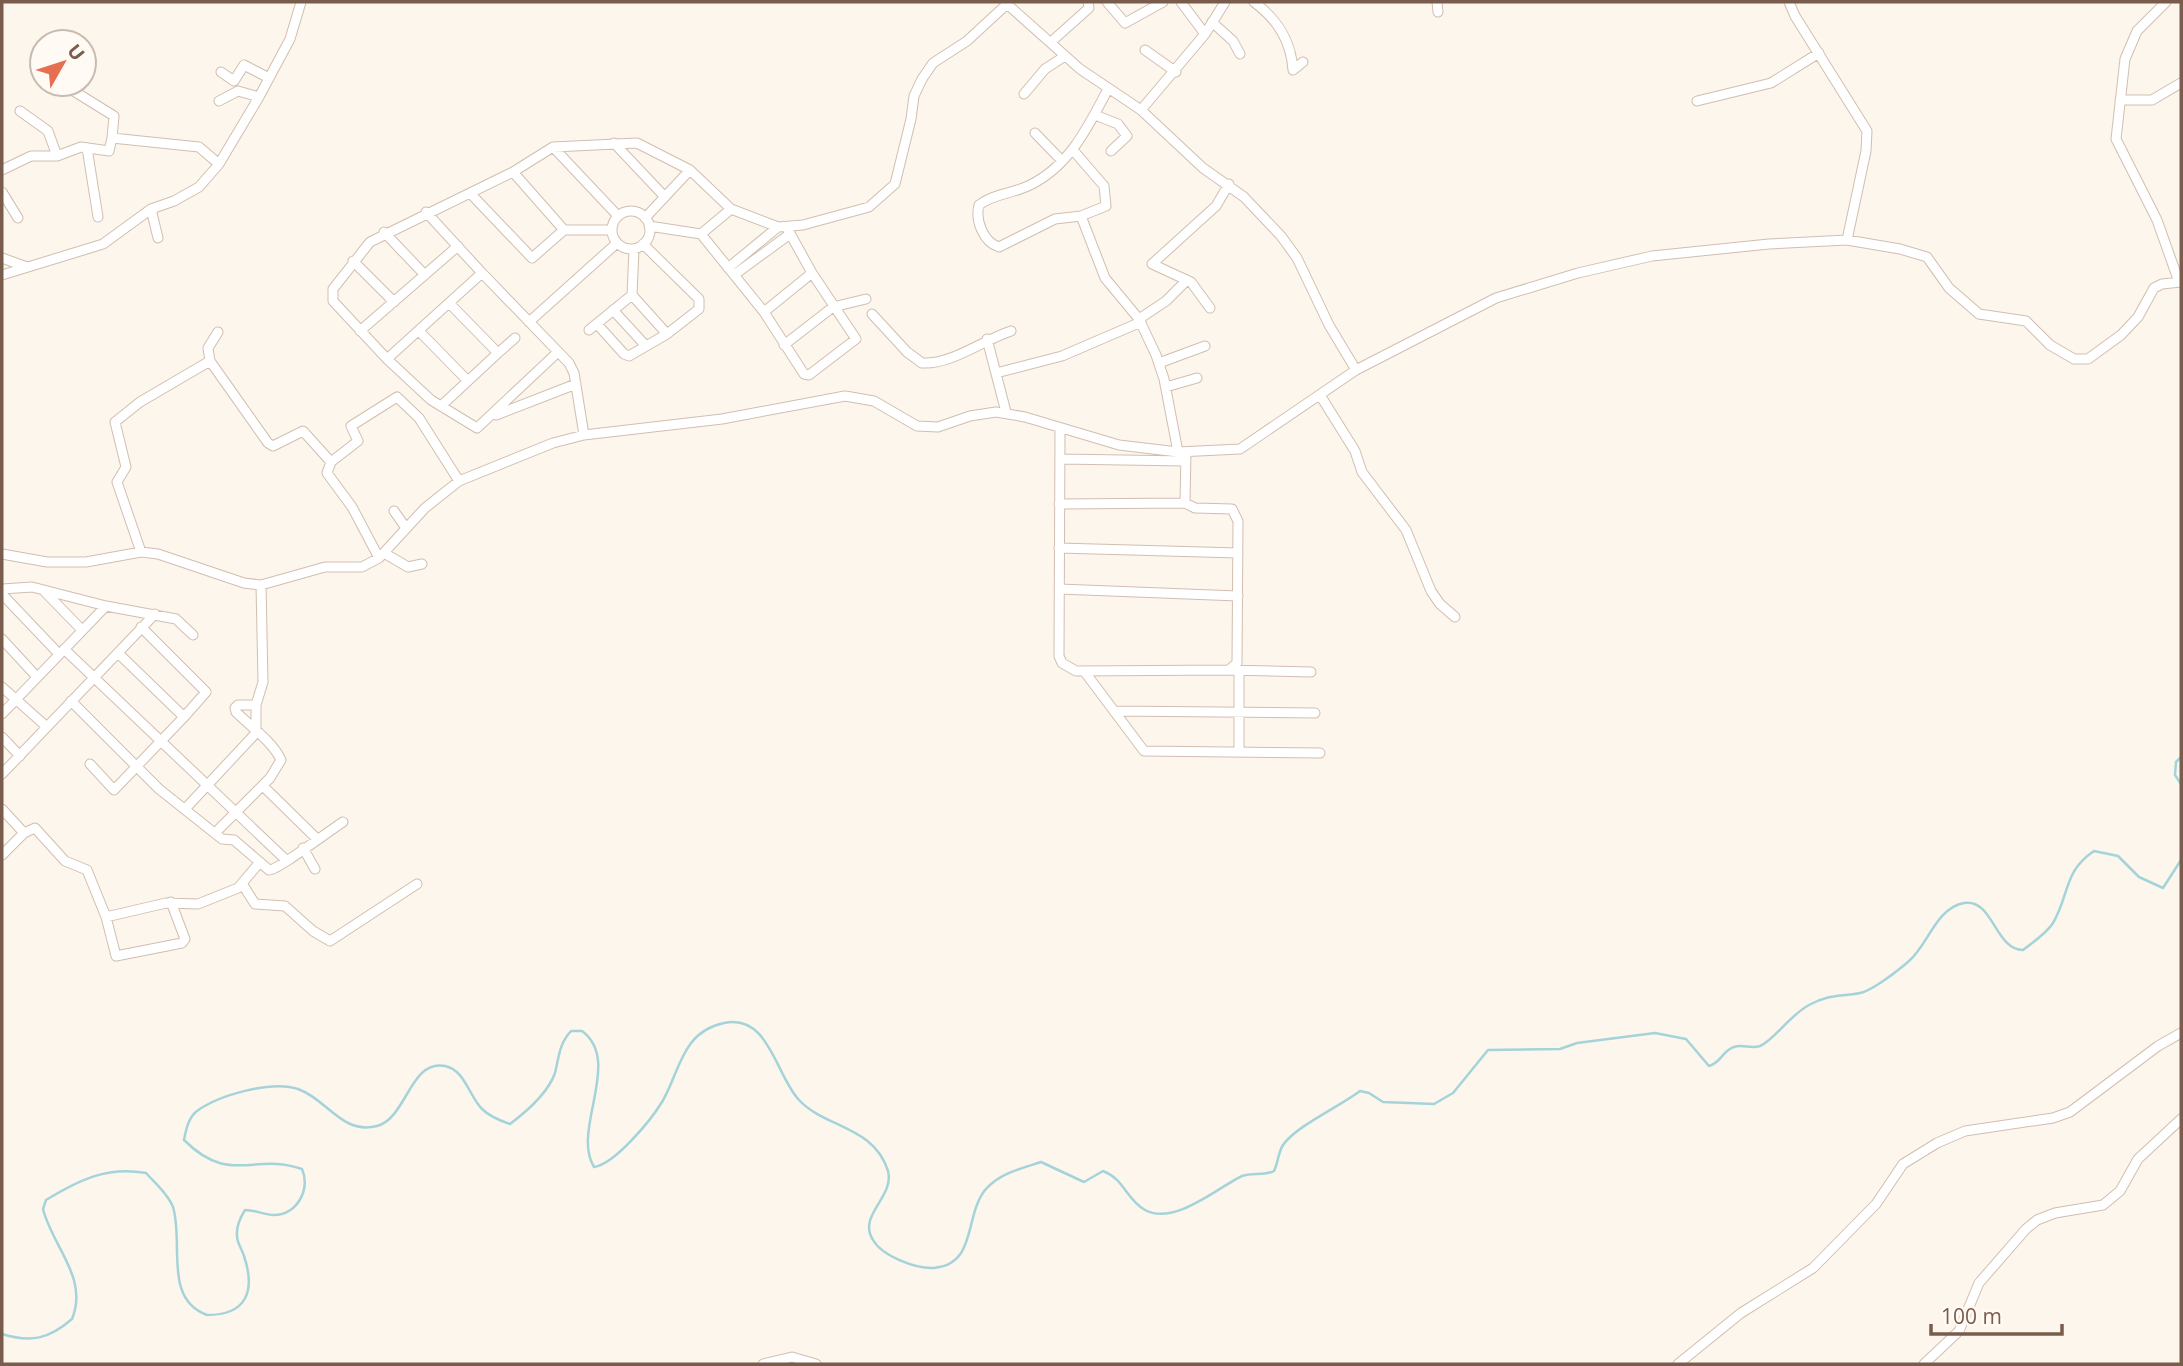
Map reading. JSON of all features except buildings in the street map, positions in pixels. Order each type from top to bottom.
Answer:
[{"type":"street","points":[[2,275],[103,244],[151,209],[195,191],[219,163],[259,97],[290,39],[301,2]]},
{"type":"street","points":[[1051,42],[1090,7],[1088,2]]},
{"type":"street","points":[[1107,2],[1125,23],[1163,2]]},
{"type":"street","points":[[1181,2],[1205,34]]},
{"type":"street","points":[[1254,2],[1270,17],[1292,49],[1293,70],[1303,62]]},
{"type":"street","points":[[1789,2],[1868,137],[1847,240]]},
{"type":"street","points":[[1060,459],[1183,455],[1240,449],[1356,370],[1496,298],[1616,263],[1769,244],[1847,240],[1927,257],[1949,288],[1972,309],[1994,318],[2025,321],[2050,345],[2074,359],[2088,359],[2122,335],[2138,317],[2154,288],[2180,282],[2157,220],[2116,139],[2125,59],[2130,45],[2137,32],[2166,2]]},
{"type":"street","points":[[1141,110],[1176,72],[1205,34],[1222,3]]},
{"type":"street","points":[[731,271],[785,229],[869,207],[890,192],[895,184],[904,150],[914,96],[922,79],[933,63],[967,41],[1004,5],[1014,8],[1065,56],[1141,110],[1203,168],[1229,184],[1281,236],[1297,258],[1329,325],[1356,370]]},
{"type":"street","points":[[1212,22],[1233,41],[1240,54]]},
{"type":"street","points":[[1145,50],[1176,72]]},
{"type":"street","points":[[1697,101],[1770,83],[1819,53]]},
{"type":"street","points":[[1024,94],[1045,69],[1065,56]]},
{"type":"street","points":[[221,72],[234,81],[244,65],[269,78]]},
{"type":"street","points":[[2120,100],[2152,100],[2181,83]]},
{"type":"street","points":[[1073,150],[1096,173],[1106,191],[1106,206],[1081,216],[1055,219],[999,247],[992,244],[977,218],[981,204],[993,196],[1007,196],[1046,178],[1073,150],[1108,89]]},
{"type":"street","points":[[219,101],[238,91],[259,97]]},
{"type":"street","points":[[2,170],[31,156],[57,156],[76,148],[109,151],[114,116],[85,98]]},
{"type":"street","points":[[20,111],[48,131],[57,156]]},
{"type":"street","points":[[1095,115],[1118,124],[1128,136],[1111,150]]},
{"type":"street","points":[[1035,133],[1062,160]]},
{"type":"street","points":[[112,138],[199,147],[219,163]]},
{"type":"street","points":[[614,143],[664,197]]},
{"type":"street","points":[[558,352],[492,416],[475,428],[441,406],[387,359],[333,301],[331,294],[353,261],[370,242],[384,232],[513,172],[553,147],[637,143],[690,170],[731,209],[785,229],[833,307],[856,336],[855,342],[807,375],[783,345],[764,312],[701,234],[647,222],[632,211],[618,216],[612,230],[617,243]]},
{"type":"street","points":[[553,147],[618,216]]},
{"type":"street","points":[[88,148],[98,217]]},
{"type":"street","points":[[617,243],[638,247],[701,302],[699,309],[667,334],[628,356],[593,327],[632,295],[638,247],[649,236],[647,222],[664,197],[690,170]]},
{"type":"street","points":[[513,172],[564,230]]},
{"type":"street","points":[[1210,308],[1198,290],[1187,280],[1152,264],[1216,206],[1229,184]]},
{"type":"street","points":[[2,192],[18,218]]},
{"type":"street","points":[[470,193],[529,257],[535,257],[564,230],[612,230]]},
{"type":"street","points":[[151,209],[158,238]]},
{"type":"street","points":[[701,234],[731,209]]},
{"type":"street","points":[[426,212],[569,363],[576,384],[584,435]]},
{"type":"street","points":[[1081,216],[1105,278],[1140,320],[1159,363],[1183,455],[1185,503]]},
{"type":"street","points":[[731,271],[785,229]]},
{"type":"street","points":[[384,232],[424,274]]},
{"type":"street","points":[[529,322],[617,243]]},
{"type":"street","points":[[360,331],[458,247]]},
{"type":"street","points":[[2,258],[27,267]]},
{"type":"street","points":[[353,261],[394,302]]},
{"type":"street","points":[[387,359],[482,273]]},
{"type":"street","points":[[764,312],[812,273]]},
{"type":"street","points":[[996,373],[1062,356],[1140,320],[1166,301],[1187,280]]},
{"type":"street","points":[[632,295],[667,334]]},
{"type":"street","points":[[783,345],[833,307],[866,299]]},
{"type":"street","points":[[449,303],[498,353]]},
{"type":"street","points":[[613,310],[646,346]]},
{"type":"street","points":[[872,314],[907,352],[922,363],[941,362],[987,339],[1011,331]]},
{"type":"street","points":[[419,331],[468,381]]},
{"type":"street","points":[[218,332],[208,348],[210,361],[268,443],[274,446],[303,431],[331,463]]},
{"type":"street","points":[[441,406],[515,338]]},
{"type":"street","points":[[987,339],[1006,412]]},
{"type":"street","points":[[1159,363],[1205,346]]},
{"type":"street","points":[[141,552],[117,482],[126,467],[115,422],[140,402],[210,361]]},
{"type":"street","points":[[1166,387],[1197,378]]},
{"type":"street","points":[[492,416],[576,384]]},
{"type":"street","points":[[1320,395],[1355,451],[1362,472],[1406,530],[1431,591],[1440,604],[1455,617]]},
{"type":"street","points":[[2,554],[47,562],[86,562],[141,552],[164,555],[244,583],[261,585],[325,567],[362,567],[381,555],[406,527],[459,481],[553,443],[584,435],[722,419],[845,396],[874,401],[917,426],[938,428],[970,416],[1006,412],[1119,445],[1183,455]]},
{"type":"street","points":[[422,564],[408,566],[381,555],[327,472],[331,463],[358,441],[351,426],[397,397],[419,418],[459,481]]},
{"type":"street","points":[[1060,429],[1059,656],[1068,668],[1084,671],[1311,672]]},
{"type":"street","points":[[1059,504],[1185,503],[1195,508],[1224,507],[1236,512],[1238,656],[1234,671],[1239,712],[1239,752]]},
{"type":"street","points":[[394,511],[406,527]]},
{"type":"street","points":[[1059,548],[1238,553]]},
{"type":"street","points":[[185,809],[257,733],[256,705],[263,682],[261,585]]},
{"type":"street","points":[[2,589],[23,586],[106,606],[155,614],[182,622],[193,635]]},
{"type":"street","points":[[1059,589],[1238,596]]},
{"type":"street","points":[[44,590],[82,630]]},
{"type":"street","points":[[2,594],[62,652],[94,677],[286,861]]},
{"type":"street","points":[[2,714],[106,606]]},
{"type":"street","points":[[2,774],[155,614]]},
{"type":"street","points":[[90,764],[114,790],[206,692],[141,628]]},
{"type":"street","points":[[2,639],[37,677]]},
{"type":"street","points":[[118,653],[184,717]]},
{"type":"street","points":[[1084,671],[1144,751],[1320,754]]},
{"type":"street","points":[[2,687],[47,727]]},
{"type":"street","points":[[72,701],[136,766],[185,809],[222,839],[234,840],[272,870],[343,822]]},
{"type":"street","points":[[219,829],[263,786],[281,760],[235,708],[238,705],[256,705]]},
{"type":"street","points":[[1114,711],[1315,713]]},
{"type":"street","points":[[2,737],[20,756]]},
{"type":"street","points":[[263,786],[317,839]]},
{"type":"street","points":[[2,808],[24,833]]},
{"type":"street","points":[[2,855],[24,833],[35,828],[65,861],[87,870],[106,917],[116,956],[182,943],[185,939],[171,902]]},
{"type":"street","points":[[303,848],[315,870]]},
{"type":"street","points":[[106,917],[171,902],[198,904],[243,885],[260,862]]},
{"type":"street","points":[[243,885],[255,904],[285,906],[313,931],[330,941],[417,884]]},
{"type":"street","points":[[1678,1364],[1741,1313],[1813,1269],[1876,1204],[1903,1164],[1965,1131],[2053,1118],[2070,1112],[2158,1046],[2181,1033]]},
{"type":"street","points":[[1924,1364],[1959,1331],[1979,1283],[2026,1229],[2044,1216],[2103,1205],[2120,1191],[2138,1159],[2181,1119]]},
{"type":"street","points":[[763,1364],[792,1357],[816,1364]]},
{"type":"waterway","points":[[2181,757],[2176,762],[2175,775],[2181,784]]},
{"type":"waterway","points":[[2,1334],[22,1338],[39,1337],[55,1331],[72,1319],[76,1304],[73,1276],[43,1209],[46,1200],[70,1186],[94,1176],[119,1171],[146,1173],[171,1202],[176,1221],[180,1283],[193,1307],[207,1315],[231,1311],[239,1306],[245,1299],[249,1280],[237,1239],[237,1229],[245,1210],[282,1214],[300,1200],[305,1185],[302,1169],[285,1165],[229,1165],[215,1162],[200,1154],[184,1140],[189,1121],[197,1111],[218,1100],[246,1091],[274,1086],[298,1089],[318,1100],[344,1121],[365,1127],[377,1126],[387,1121],[395,1112],[424,1071],[433,1066],[445,1066],[452,1068],[462,1078],[482,1109],[510,1124],[547,1088],[567,1036],[571,1031],[582,1031],[593,1044],[598,1060],[598,1077],[588,1134],[589,1152],[594,1167],[622,1150],[650,1119],[662,1102],[690,1044],[710,1028],[739,1022],[751,1027],[761,1037],[799,1100],[822,1117],[861,1136],[881,1156],[889,1180],[870,1222],[869,1231],[877,1246],[900,1260],[934,1268],[948,1265],[957,1258],[968,1238],[979,1201],[991,1184],[1041,1162],[1084,1182],[1103,1171],[1116,1179],[1145,1210],[1156,1214],[1169,1213],[1195,1204],[1242,1176],[1274,1171],[1281,1148],[1289,1138],[1360,1091],[1383,1102],[1434,1104],[1453,1093],[1488,1050],[1560,1049],[1577,1043],[1655,1033],[1686,1039],[1709,1066],[1734,1047],[1757,1047],[1765,1043],[1802,1009],[1816,1001],[1860,993],[1878,984],[1916,954],[1939,919],[1954,906],[1964,903],[1982,908],[2006,942],[2023,950],[2053,923],[2072,875],[2094,851],[2118,856],[2139,877],[2163,888],[2181,860]]}]
